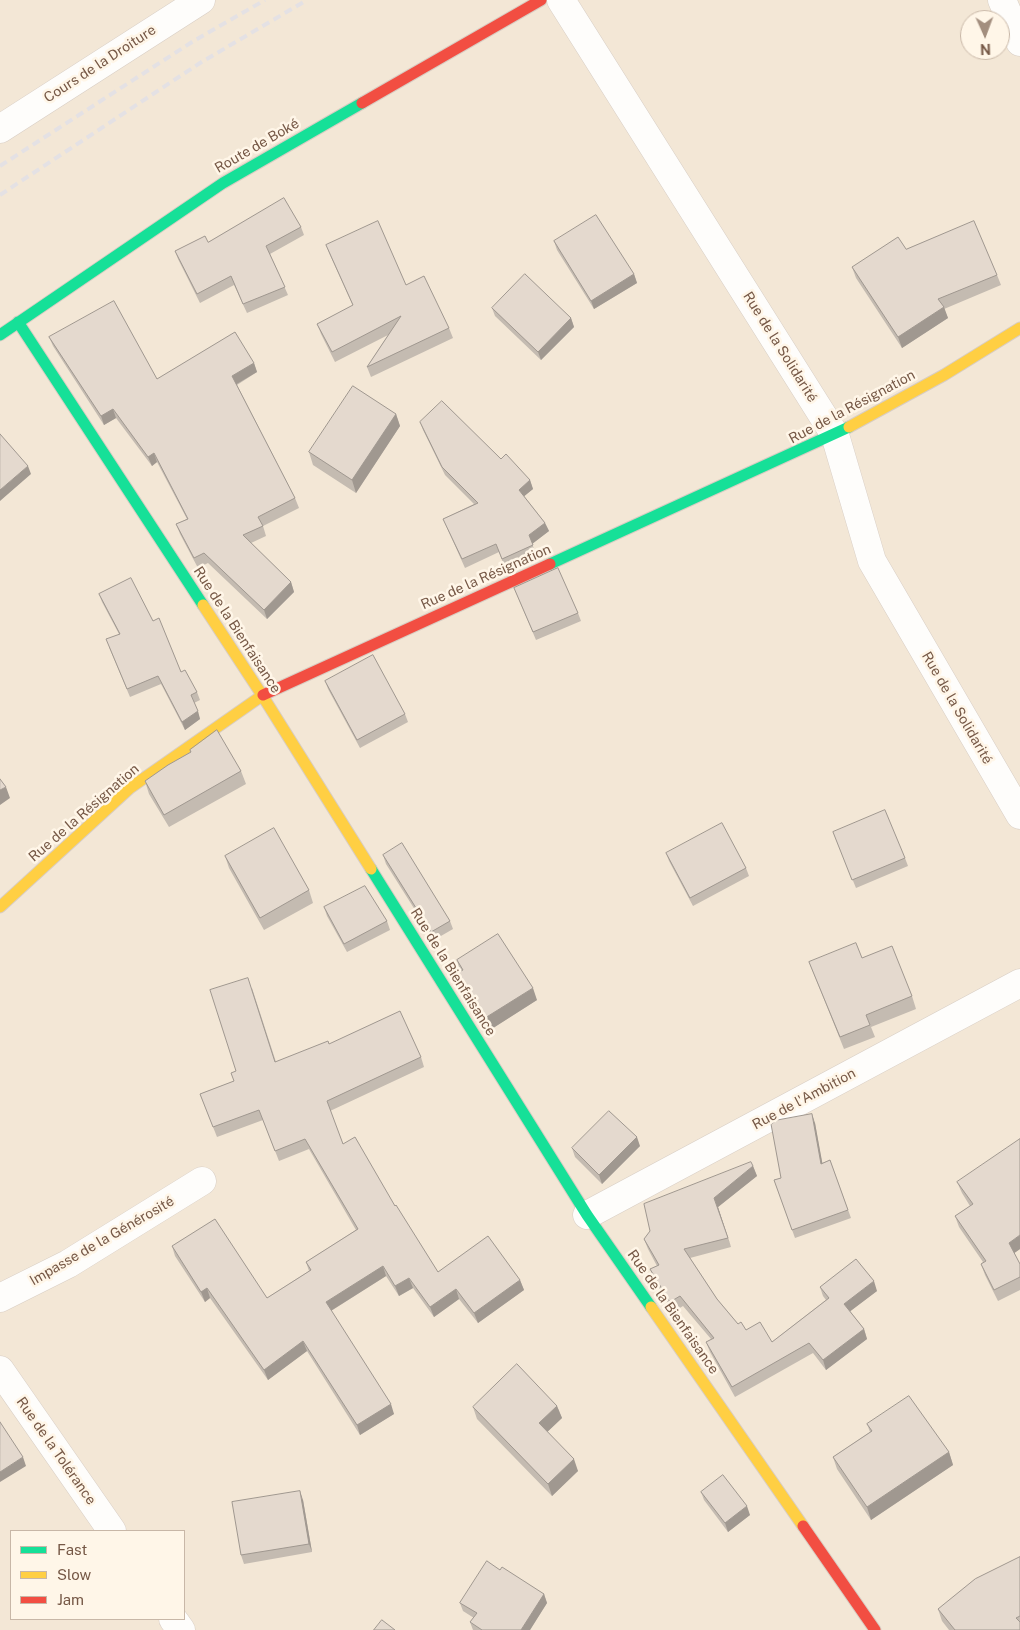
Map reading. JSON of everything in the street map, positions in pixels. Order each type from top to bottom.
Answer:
[{"type":"street","name":"Cours de la Droiture","points":[[0,129],[201,0]]},
{"type":"street","name":"Route de Boké","points":[[0,335],[223,183],[541,0]]},
{"type":"street","name":"Rue de la Solidarité","points":[[562,0],[836,435],[872,561],[1020,815]]},
{"type":"street","points":[[1002,0],[1020,42]]},
{"type":"street","name":"Rue de la Bienfaisance","points":[[18,322],[262,695],[587,1215],[876,1630]]},
{"type":"street","name":"Rue de la Résignation","points":[[0,907],[130,788],[262,695],[836,435],[944,375],[1020,328]]},
{"type":"street","name":"Rue de l'Ambition","points":[[587,1215],[1020,983]]},
{"type":"street","name":"Impasse de la Générosité","points":[[0,1298],[68,1264],[202,1181]]},
{"type":"street","name":"Rue de la Tolérance","points":[[0,1370],[111,1530]]},
{"type":"shaded area","points":[[0,0],[1020,0],[1020,1630],[0,1630]]},
{"type":"building","points":[[284,198],[301,227],[266,246],[285,287],[243,304],[231,276],[197,294],[175,251],[205,236],[208,242]]},
{"type":"building","points":[[596,215],[634,274],[591,301],[554,241]]},
{"type":"building","points":[[378,221],[406,285],[424,276],[449,328],[367,367],[401,316],[332,352],[317,324],[353,305],[326,245]]},
{"type":"building","points":[[974,221],[997,275],[938,299],[944,307],[898,337],[852,267],[898,237],[906,249]]},
{"type":"building","points":[[525,274],[571,318],[538,352],[492,308]]},
{"type":"building","points":[[114,301],[157,379],[235,332],[254,363],[232,376],[295,498],[258,517],[263,526],[243,535],[291,582],[264,610],[204,553],[194,558],[176,524],[188,519],[154,453],[148,457],[113,409],[101,416],[49,337]]},
{"type":"building","points":[[353,386],[396,414],[352,480],[309,452]]},
{"type":"building","points":[[442,401],[501,459],[506,454],[530,480],[519,490],[545,523],[529,535],[533,545],[502,559],[496,544],[462,559],[443,519],[478,503],[442,467],[420,422]]},
{"type":"building","points":[[0,434],[28,466],[0,490]]},
{"type":"building","points":[[558,568],[578,613],[533,632],[514,588]]},
{"type":"building","points":[[131,578],[153,621],[159,618],[181,672],[185,670],[197,692],[191,695],[198,711],[182,722],[158,676],[127,689],[106,639],[120,634],[99,594]]},
{"type":"building","points":[[373,655],[405,714],[357,740],[325,681]]},
{"type":"building","points":[[217,730],[241,771],[164,815],[145,781],[191,752],[190,750]]},
{"type":"building","points":[[0,779],[6,787],[0,790]]},
{"type":"building","points":[[885,810],[905,858],[852,880],[833,832]]},
{"type":"building","points":[[722,823],[746,868],[690,898],[666,853]]},
{"type":"building","points":[[274,828],[309,890],[260,918],[225,856]]},
{"type":"building","points":[[402,843],[450,921],[431,932],[383,855]]},
{"type":"building","points":[[365,886],[387,921],[344,944],[324,907]]},
{"type":"building","points":[[498,934],[533,988],[485,1018],[457,973],[463,970],[457,960]]},
{"type":"building","points":[[856,943],[862,958],[892,946],[912,996],[866,1015],[870,1025],[840,1037],[809,962]]},
{"type":"building","points":[[248,978],[275,1062],[328,1041],[329,1044],[400,1011],[421,1057],[327,1101],[343,1144],[355,1137],[395,1206],[438,1272],[488,1236],[520,1280],[474,1313],[456,1289],[430,1307],[409,1278],[395,1286],[383,1266],[326,1302],[391,1404],[357,1425],[303,1341],[264,1370],[207,1288],[201,1292],[172,1246],[215,1219],[267,1298],[311,1270],[306,1262],[358,1229],[305,1139],[275,1151],[259,1110],[213,1127],[200,1094],[234,1081],[231,1073],[236,1071],[210,990]]},
{"type":"building","points":[[609,1111],[637,1137],[599,1175],[572,1148]]},
{"type":"building","points":[[812,1114],[821,1164],[830,1160],[848,1210],[792,1230],[774,1180],[781,1178],[771,1124],[778,1120]]},
{"type":"building","points":[[1020,1139],[1020,1235],[1009,1243],[1020,1264],[1020,1277],[994,1290],[981,1264],[986,1261],[955,1216],[973,1204],[957,1182]]},
{"type":"building","points":[[751,1162],[753,1166],[714,1198],[728,1238],[684,1249],[717,1299],[738,1324],[741,1322],[746,1330],[760,1322],[772,1342],[829,1298],[820,1287],[856,1259],[874,1281],[844,1304],[864,1329],[823,1360],[809,1343],[732,1387],[706,1342],[714,1338],[680,1296],[670,1302],[650,1269],[659,1265],[644,1239],[650,1231],[644,1204]]},
{"type":"building","points":[[517,1364],[557,1406],[539,1423],[574,1459],[548,1484],[473,1407]]},
{"type":"building","points":[[909,1396],[949,1452],[867,1507],[833,1457],[872,1431],[867,1424]]},
{"type":"building","points":[[0,1422],[23,1457],[0,1472]]},
{"type":"building","points":[[723,1475],[747,1506],[725,1523],[701,1492]]},
{"type":"building","points":[[300,1491],[309,1544],[241,1555],[232,1502]]},
{"type":"building","points":[[1020,1557],[1020,1616],[1016,1618],[1020,1622],[1020,1630],[955,1630],[938,1609],[975,1579]]},
{"type":"building","points":[[487,1561],[500,1570],[502,1567],[544,1594],[521,1630],[482,1630],[470,1622],[477,1613],[460,1603]]},
{"type":"building","points":[[382,1620],[395,1630],[374,1630]]},
{"type":"railway","points":[[0,166],[192,42],[265,0]]},
{"type":"railway","points":[[0,195],[200,63],[307,0]]},
{"type":"traffic: fast","points":[[0,335],[223,183],[362,103]]},
{"type":"traffic: fast","points":[[18,322],[203,605]]},
{"type":"traffic: fast","points":[[550,564],[849,427]]},
{"type":"traffic: fast","points":[[371,869],[587,1215],[651,1307]]},
{"type":"traffic: slow","points":[[849,427],[944,375],[1020,328]]},
{"type":"traffic: slow","points":[[203,605],[371,869]]},
{"type":"traffic: slow","points":[[0,907],[130,788],[263,695]]},
{"type":"traffic: slow","points":[[651,1307],[803,1526]]},
{"type":"traffic: jam","points":[[362,103],[541,0]]},
{"type":"traffic: jam","points":[[263,695],[550,564]]},
{"type":"traffic: jam","points":[[803,1526],[875,1630]]}]
